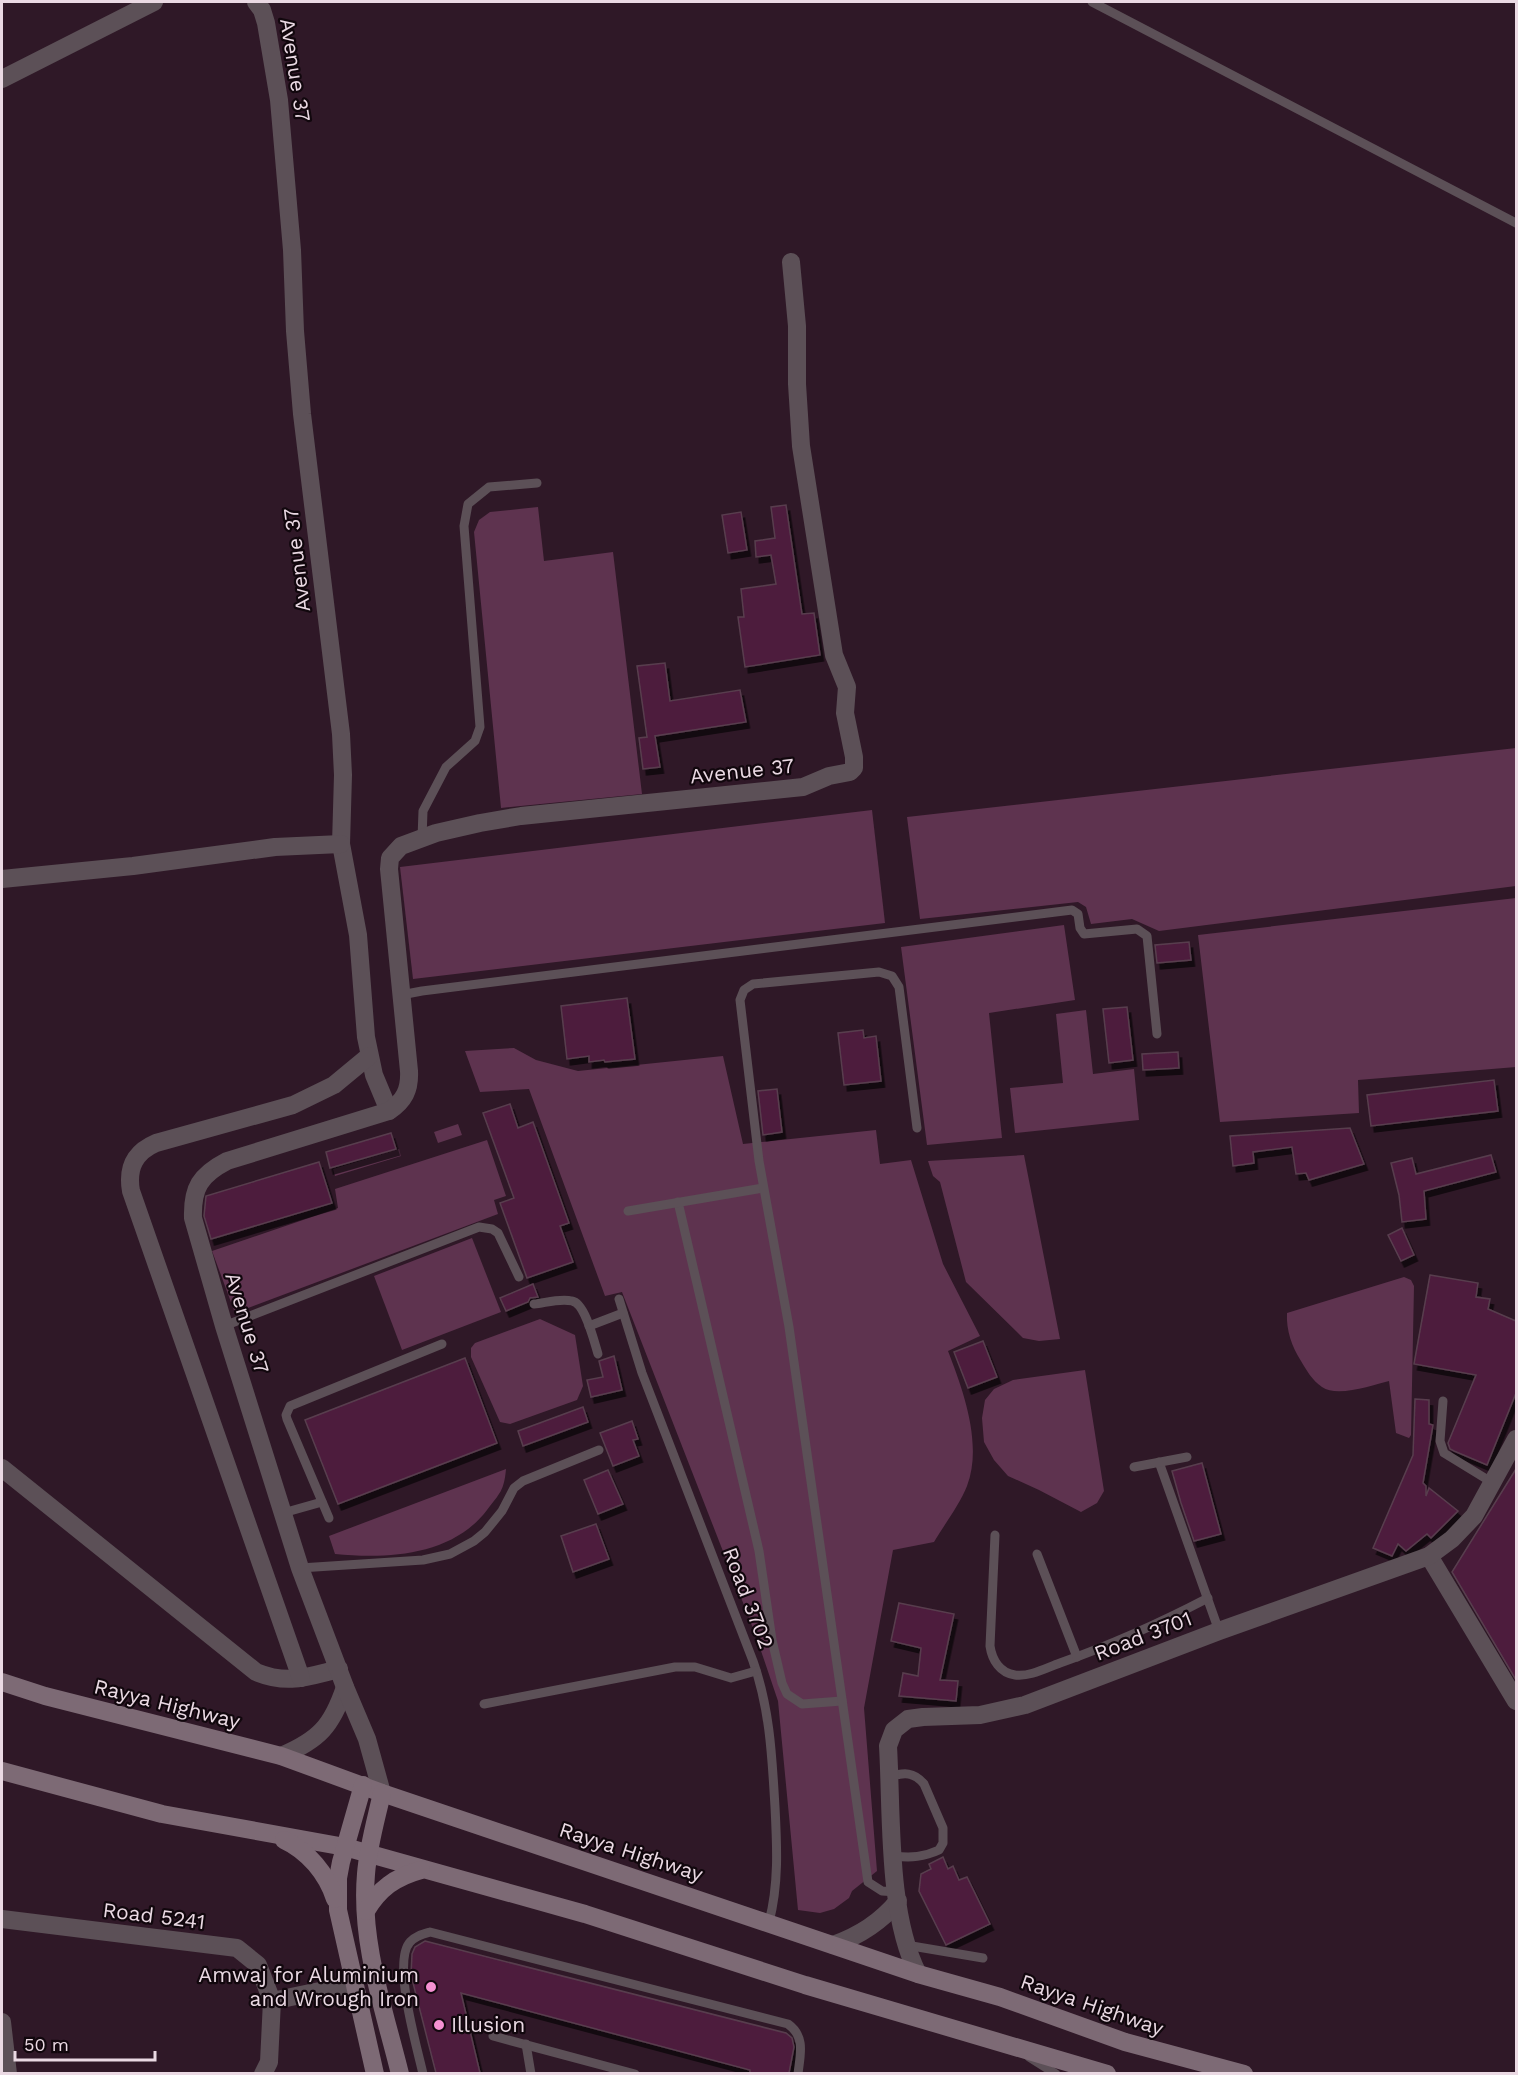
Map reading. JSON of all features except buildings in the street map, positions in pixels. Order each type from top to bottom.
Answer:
[{"type":"main road","name":"Rayya Highway","points":[[2,1682],[45,1696],[281,1756],[382,1793],[918,1974],[1000,1997],[1125,2042],[1244,2073]]},
{"type":"main road","points":[[2,1771],[162,1814],[345,1847],[585,1914],[805,1985],[1107,2073]]},
{"type":"main road","points":[[338,1910],[338,1878],[363,1785]]},
{"type":"main road","points":[[382,1793],[368,1854],[366,1911],[369,1946],[400,2073]]},
{"type":"main road","points":[[260,1831],[291,1843],[316,1865],[333,1894],[375,2073]]},
{"type":"main road","points":[[366,1911],[382,1888],[394,1880],[421,1870]]},
{"type":"street","points":[[2,79],[154,2]]},
{"type":"street","name":"Avenue 37","points":[[256,2],[262,10],[266,23],[279,100],[292,250],[295,331],[302,414],[341,734],[342,844],[358,935],[369,1056],[377,1084],[389,1111]]},
{"type":"street","name":"Avenue 37","points":[[382,1793],[367,1739],[300,1568],[224,1326],[193,1218],[192,1200],[199,1183],[210,1169],[226,1161],[389,1111],[403,1099],[410,1081],[389,864],[397,849],[422,838],[458,828],[520,816],[803,787],[829,776],[850,772],[854,768],[854,757],[847,728],[847,687],[834,655],[801,446],[797,326],[791,262]]},
{"type":"street","points":[[2,879],[133,866],[275,847],[342,844]]},
{"type":"street","points":[[300,1678],[131,1191],[129,1179],[136,1156],[145,1148],[293,1105],[334,1085],[369,1056]]},
{"type":"street","name":"Road 3701","points":[[918,1974],[905,1945],[897,1896],[888,1746],[894,1730],[908,1719],[980,1715],[1025,1705],[1219,1631],[1429,1556],[1474,1516],[1516,1439]]},
{"type":"street","points":[[2,1468],[256,1672],[272,1679],[287,1680],[339,1669]]},
{"type":"street","points":[[1429,1556],[1516,1701]]},
{"type":"street","points":[[281,1756],[304,1746],[323,1730],[337,1710],[345,1687]]},
{"type":"street","points":[[833,1945],[870,1928],[890,1911],[897,1896]]},
{"type":"street","name":"Road 5241","points":[[2,1919],[237,1948],[258,1965],[272,2001],[269,2061],[263,2073]]},
{"type":"street","points":[[272,2001],[354,1983]]},
{"type":"street","points":[[2,2022],[8,2073]]},
{"type":"lane","points":[[1092,2],[1516,223]]},
{"type":"lane","points":[[422,838],[423,811],[446,767],[475,741],[480,727],[464,526],[468,504],[489,487],[537,483]]},
{"type":"lane","points":[[401,995],[434,989],[1072,910],[1078,914],[1080,928],[1084,934],[1137,929],[1147,936],[1157,1034]]},
{"type":"lane","points":[[897,1896],[882,1892],[868,1882],[789,1327],[763,1188],[740,1000],[744,990],[753,984],[879,972],[892,976],[899,987],[917,1128]]},
{"type":"lane","points":[[628,1211],[763,1188]]},
{"type":"lane","points":[[678,1202],[759,1551],[772,1640],[784,1689],[802,1704],[842,1701]]},
{"type":"lane","points":[[224,1326],[479,1227],[492,1229],[502,1238],[519,1277]]},
{"type":"lane","name":"Road 3702","points":[[619,1299],[642,1373],[756,1671],[768,1717],[772,1759],[776,1883],[769,1922]]},
{"type":"lane","points":[[534,1304],[572,1301],[580,1306],[598,1354]]},
{"type":"lane","points":[[589,1326],[623,1313]]},
{"type":"lane","points":[[329,1518],[287,1419],[286,1414],[290,1406],[442,1344]]},
{"type":"lane","points":[[1443,1401],[1440,1445],[1444,1453],[1493,1483]]},
{"type":"lane","points":[[300,1568],[423,1560],[450,1554],[485,1532],[502,1511],[514,1488],[523,1480],[599,1450]]},
{"type":"lane","points":[[1134,1467],[1187,1457]]},
{"type":"lane","points":[[1159,1462],[1219,1631]]},
{"type":"lane","points":[[283,1513],[322,1502]]},
{"type":"lane","points":[[995,1535],[990,1646],[991,1654],[998,1666],[1010,1674],[1025,1675],[1077,1657],[1165,1620],[1208,1598]]},
{"type":"lane","points":[[1037,1554],[1077,1657]]},
{"type":"lane","points":[[484,1704],[675,1667],[695,1667],[731,1678],[756,1671]]},
{"type":"lane","points":[[890,1777],[906,1773],[919,1778],[924,1784],[943,1828],[944,1836],[939,1850],[931,1854],[913,1857],[894,1856]]},
{"type":"lane","points":[[423,2073],[409,2013],[403,1964],[404,1952],[410,1942],[419,1935],[430,1932],[788,2025],[800,2039],[798,2073]]},
{"type":"lane","points":[[905,1945],[984,1958]]},
{"type":"lane","points":[[493,2036],[635,2073]]},
{"type":"lane","points":[[525,2044],[531,2073]]},
{"type":"lane","points":[[1015,2046],[1056,2073]]},
{"type":"shaded area","points":[[538,507],[544,561],[613,552],[642,794],[501,808],[474,532],[479,520],[490,512]]},
{"type":"shaded area","points":[[1516,748],[1516,886],[1159,931],[1132,919],[1091,924],[1086,907],[1078,902],[920,919],[907,817]]},
{"type":"shaded area","points":[[872,810],[885,923],[413,979],[400,867]]},
{"type":"shaded area","points":[[1516,898],[1516,1067],[1358,1080],[1359,1113],[1220,1122],[1198,935]]},
{"type":"shaded area","points":[[1064,925],[1075,1000],[989,1013],[1002,1138],[927,1145],[901,947]]},
{"type":"shaded area","points":[[1086,1010],[1093,1074],[1134,1069],[1139,1120],[1015,1133],[1010,1088],[1063,1083],[1056,1014]]},
{"type":"shaded area","points":[[514,1048],[536,1060],[578,1071],[723,1056],[743,1144],[876,1130],[880,1164],[911,1160],[943,1264],[980,1336],[948,1351],[965,1400],[972,1435],[973,1453],[967,1486],[934,1542],[893,1550],[864,1708],[877,1871],[834,1909],[820,1913],[798,1910],[778,1701],[756,1636],[622,1292],[605,1296],[529,1089],[480,1092],[465,1051]]},
{"type":"shaded area","points":[[458,1124],[462,1135],[438,1143],[434,1132]]},
{"type":"shaded area","points":[[487,1140],[506,1196],[494,1200],[498,1214],[235,1313],[212,1251],[338,1208],[335,1189]]},
{"type":"shaded area","points":[[399,1149],[401,1156],[335,1176],[333,1169]]},
{"type":"shaded area","points":[[1024,1155],[1060,1339],[1039,1341],[1023,1338],[966,1282],[940,1182],[933,1176],[928,1161]]},
{"type":"shaded area","points":[[472,1238],[501,1312],[402,1350],[374,1276]]},
{"type":"shaded area","points":[[1404,1277],[1411,1280],[1414,1286],[1411,1435],[1409,1438],[1396,1433],[1389,1381],[1346,1391],[1329,1390],[1322,1387],[1310,1375],[1298,1356],[1290,1338],[1287,1319],[1287,1313]]},
{"type":"shaded area","points":[[540,1319],[575,1335],[583,1386],[577,1400],[510,1424],[500,1422],[471,1357],[471,1348],[475,1343]]},
{"type":"shaded area","points":[[1085,1370],[1104,1491],[1097,1503],[1081,1512],[1008,1476],[994,1460],[984,1442],[982,1418],[985,1400],[994,1389],[1013,1380]]},
{"type":"shaded area","points":[[506,1469],[503,1487],[495,1500],[473,1525],[456,1537],[418,1551],[397,1554],[376,1556],[335,1554],[329,1536]]},
{"type":"place","name":"Amwaj for Aluminium and Wrough Iron","points":[[431,1987]]},
{"type":"place","name":"Illusion","points":[[439,2025]]}]
